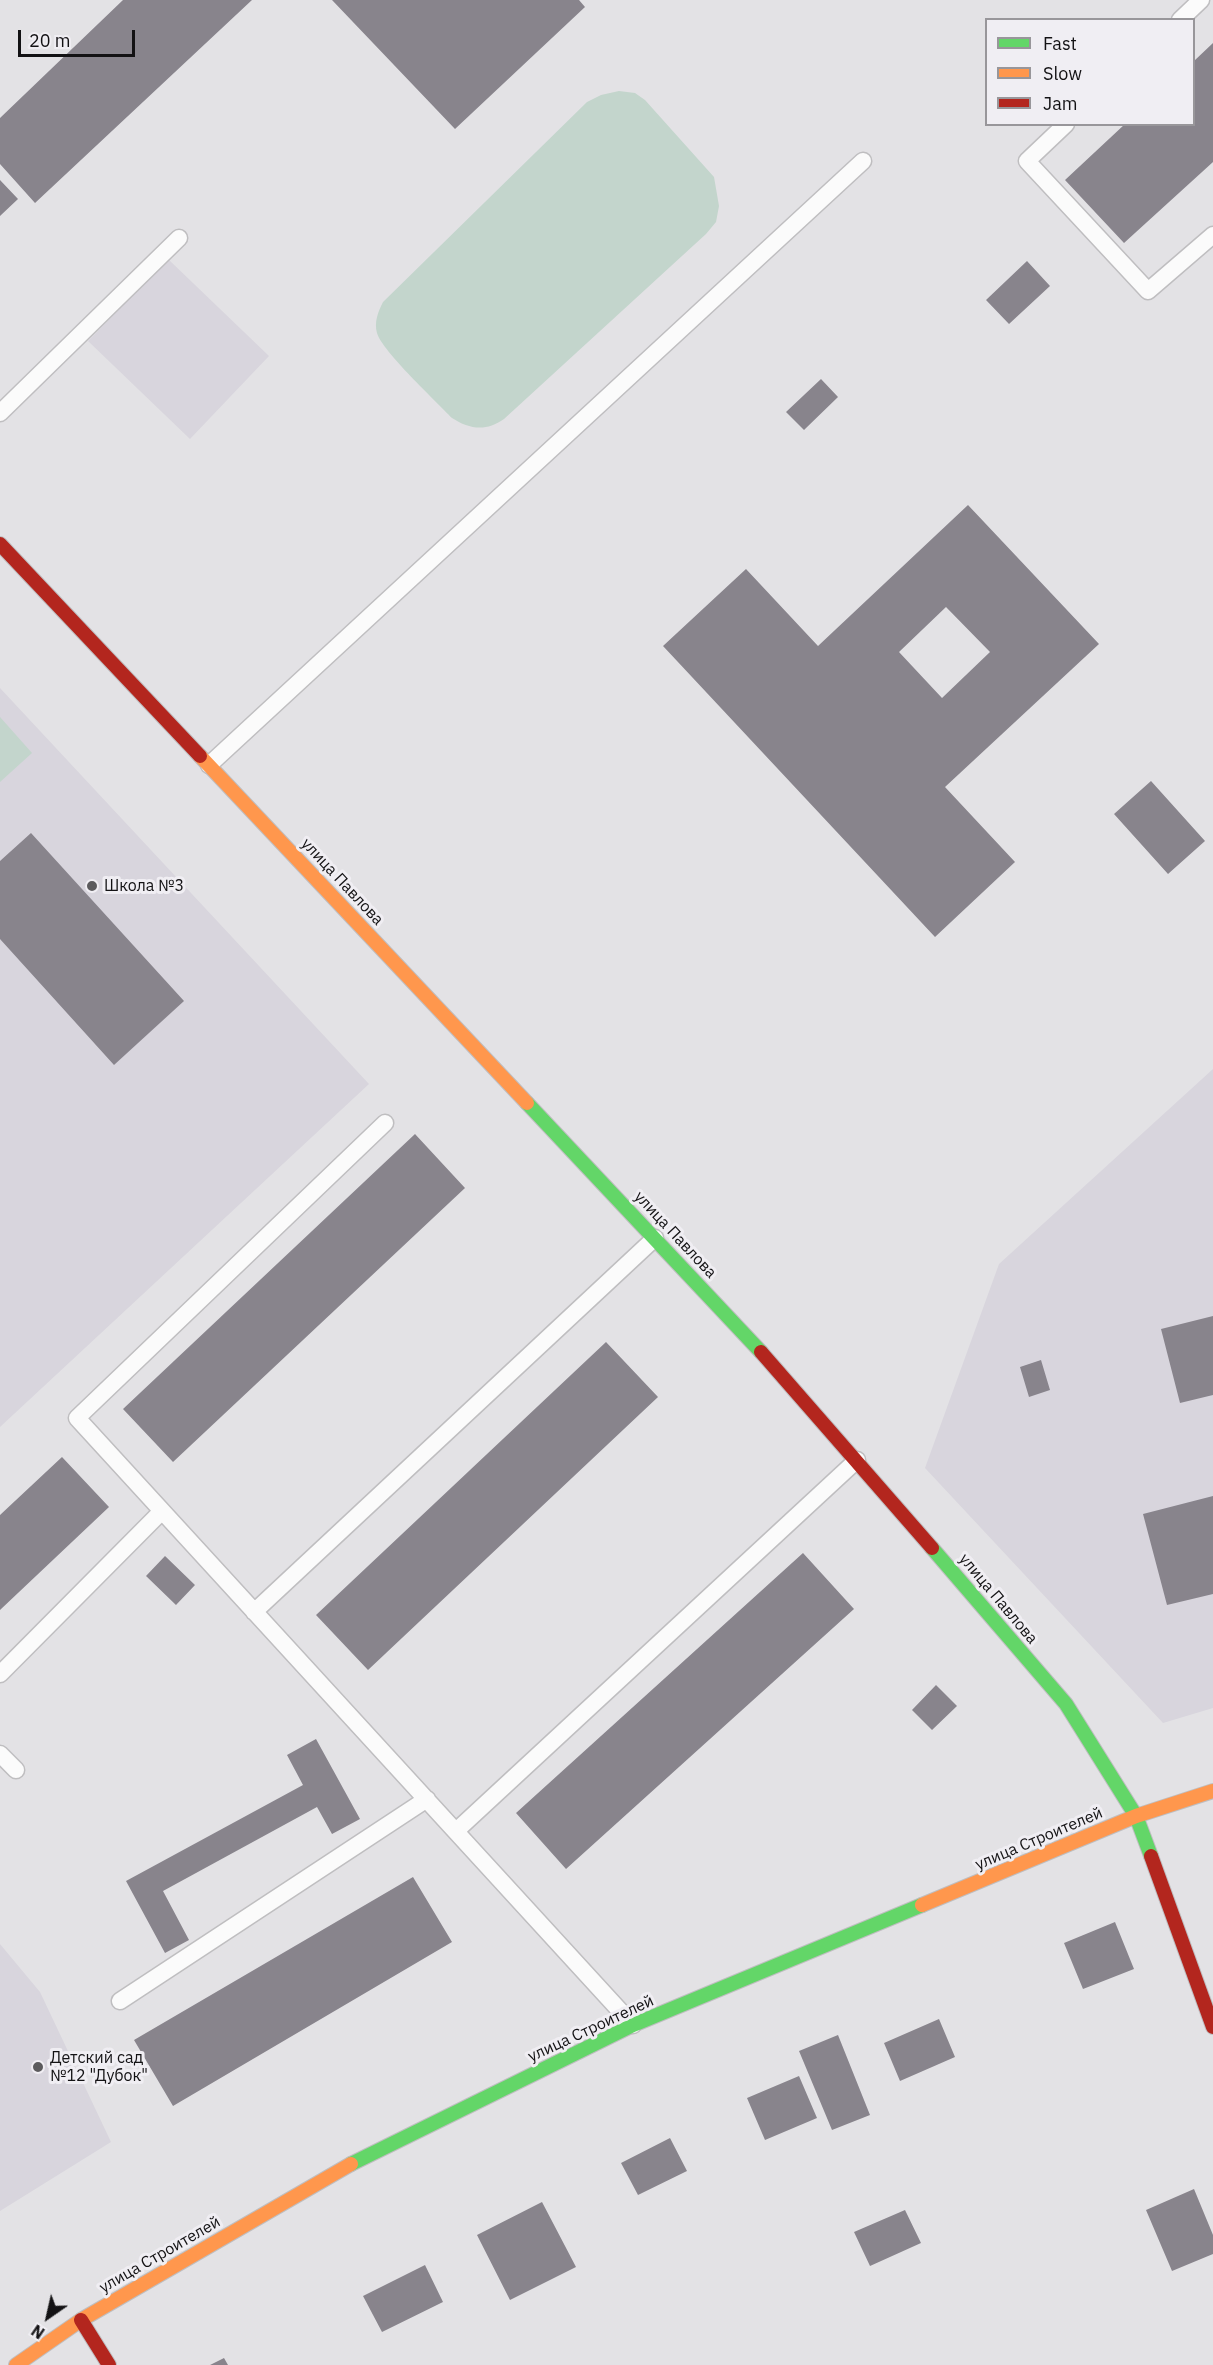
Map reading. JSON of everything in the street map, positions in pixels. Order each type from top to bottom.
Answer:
[{"type":"street","name":"улица Павлова","points":[[0,544],[790,1382],[1066,1704],[1136,1816],[1213,2027]]},
{"type":"street","name":"улица Строителей","points":[[16,2365],[81,2320],[355,2162],[633,2025],[1136,1816],[1213,1791]]},
{"type":"street","points":[[81,2320],[109,2365]]},
{"type":"lane","points":[[1182,18],[1201,0]]},
{"type":"lane","points":[[1064,126],[1027,161],[1148,291],[1210,244]]},
{"type":"lane","points":[[209,765],[863,161]]},
{"type":"lane","points":[[0,413],[179,238]]},
{"type":"lane","points":[[385,1123],[77,1418],[633,2025]]},
{"type":"lane","points":[[255,1612],[656,1238]]},
{"type":"lane","points":[[456,1831],[857,1460]]},
{"type":"lane","points":[[0,1674],[162,1511]]},
{"type":"lane","points":[[0,1754],[16,1770]]},
{"type":"lane","points":[[120,2001],[427,1799]]},
{"type":"shaded area","points":[[168,259],[269,356],[190,439],[88,341]]},
{"type":"shaded area","name":"Школа №3","points":[[0,688],[369,1084],[0,1427]]},
{"type":"shaded area","points":[[1213,1069],[1213,1708],[1163,1723],[925,1468],[999,1264]]},
{"type":"shaded area","name":"Детский сад №12 \"Дубок\"","points":[[0,1944],[40,1992],[111,2142],[0,2211]]},
{"type":"green space","points":[[619,91],[635,93],[645,100],[714,177],[719,206],[716,222],[706,234],[504,419],[491,426],[478,428],[458,422],[411,376],[381,341],[376,325],[383,302],[587,102],[601,95]]},
{"type":"green space","points":[[0,717],[32,753],[0,782]]},
{"type":"building","points":[[123,0],[252,0],[35,203],[0,164],[0,118]]},
{"type":"building","points":[[332,0],[579,0],[585,7],[455,129]]},
{"type":"building","points":[[1213,43],[1213,162],[1124,243],[1065,180],[1123,126],[1195,126],[1195,60]]},
{"type":"building","points":[[0,180],[18,199],[0,216]]},
{"type":"building","points":[[1027,261],[1050,286],[1009,324],[986,300]]},
{"type":"building","points":[[821,379],[838,397],[804,430],[786,412]]},
{"type":"building","points":[[968,505],[1099,644],[945,787],[1015,862],[935,937],[663,646],[746,569],[818,646]],"holes":[[[946,607],[990,652],[942,698],[899,652]]]},
{"type":"building","points":[[1151,781],[1205,841],[1168,874],[1114,814]]},
{"type":"building","points":[[31,833],[184,1001],[114,1065],[0,939],[0,861]]},
{"type":"building","points":[[415,1134],[465,1188],[173,1462],[123,1409]]},
{"type":"building","points":[[1213,1316],[1213,1395],[1180,1403],[1161,1329]]},
{"type":"building","points":[[606,1342],[658,1397],[368,1670],[316,1615]]},
{"type":"building","points":[[1041,1360],[1050,1390],[1029,1397],[1020,1367]]},
{"type":"building","points":[[62,1457],[109,1507],[0,1610],[0,1515]]},
{"type":"building","points":[[1213,1496],[1213,1594],[1167,1605],[1143,1514]]},
{"type":"building","points":[[803,1553],[854,1609],[566,1869],[516,1813]]},
{"type":"building","points":[[165,1556],[195,1585],[176,1605],[146,1576]]},
{"type":"building","points":[[936,1685],[957,1706],[932,1730],[912,1710]]},
{"type":"building","points":[[316,1739],[360,1819],[332,1834],[317,1807],[163,1891],[189,1940],[165,1953],[126,1881],[303,1785],[287,1755]]},
{"type":"building","points":[[413,1877],[452,1942],[173,2106],[134,2040]]},
{"type":"building","points":[[1115,1922],[1134,1969],[1083,1989],[1064,1943]]},
{"type":"building","points":[[939,2019],[955,2057],[900,2081],[884,2043]]},
{"type":"building","points":[[838,2035],[870,2115],[832,2130],[799,2051]]},
{"type":"building","points":[[799,2076],[817,2118],[765,2140],[747,2098]]},
{"type":"building","points":[[670,2138],[687,2171],[638,2195],[621,2163]]},
{"type":"building","points":[[1194,2189],[1213,2235],[1213,2254],[1172,2271],[1146,2210]]},
{"type":"building","points":[[542,2202],[576,2267],[510,2300],[477,2235]]},
{"type":"building","points":[[905,2210],[921,2243],[870,2266],[854,2232]]},
{"type":"building","points":[[425,2265],[443,2302],[382,2332],[363,2296]]},
{"type":"building","points":[[224,2358],[228,2365],[210,2365]]},
{"type":"traffic: fast","points":[[527,1103],[761,1352]]},
{"type":"traffic: fast","points":[[932,1548],[1066,1704],[1136,1816],[1151,1856]]},
{"type":"traffic: fast","points":[[351,2164],[633,2025],[922,1905]]},
{"type":"traffic: slow","points":[[200,756],[527,1103]]},
{"type":"traffic: slow","points":[[922,1905],[1136,1816],[1213,1791]]},
{"type":"traffic: slow","points":[[16,2365],[81,2320],[351,2164]]},
{"type":"traffic: jam","points":[[0,544],[200,756]]},
{"type":"traffic: jam","points":[[761,1352],[932,1548]]},
{"type":"traffic: jam","points":[[1151,1856],[1213,2027]]},
{"type":"traffic: jam","points":[[81,2320],[109,2365]]},
{"type":"place","name":"Школа №3","points":[[92,886]]},
{"type":"place","name":"Детский сад №12 \"Дубок\"","points":[[38,2067]]}]
